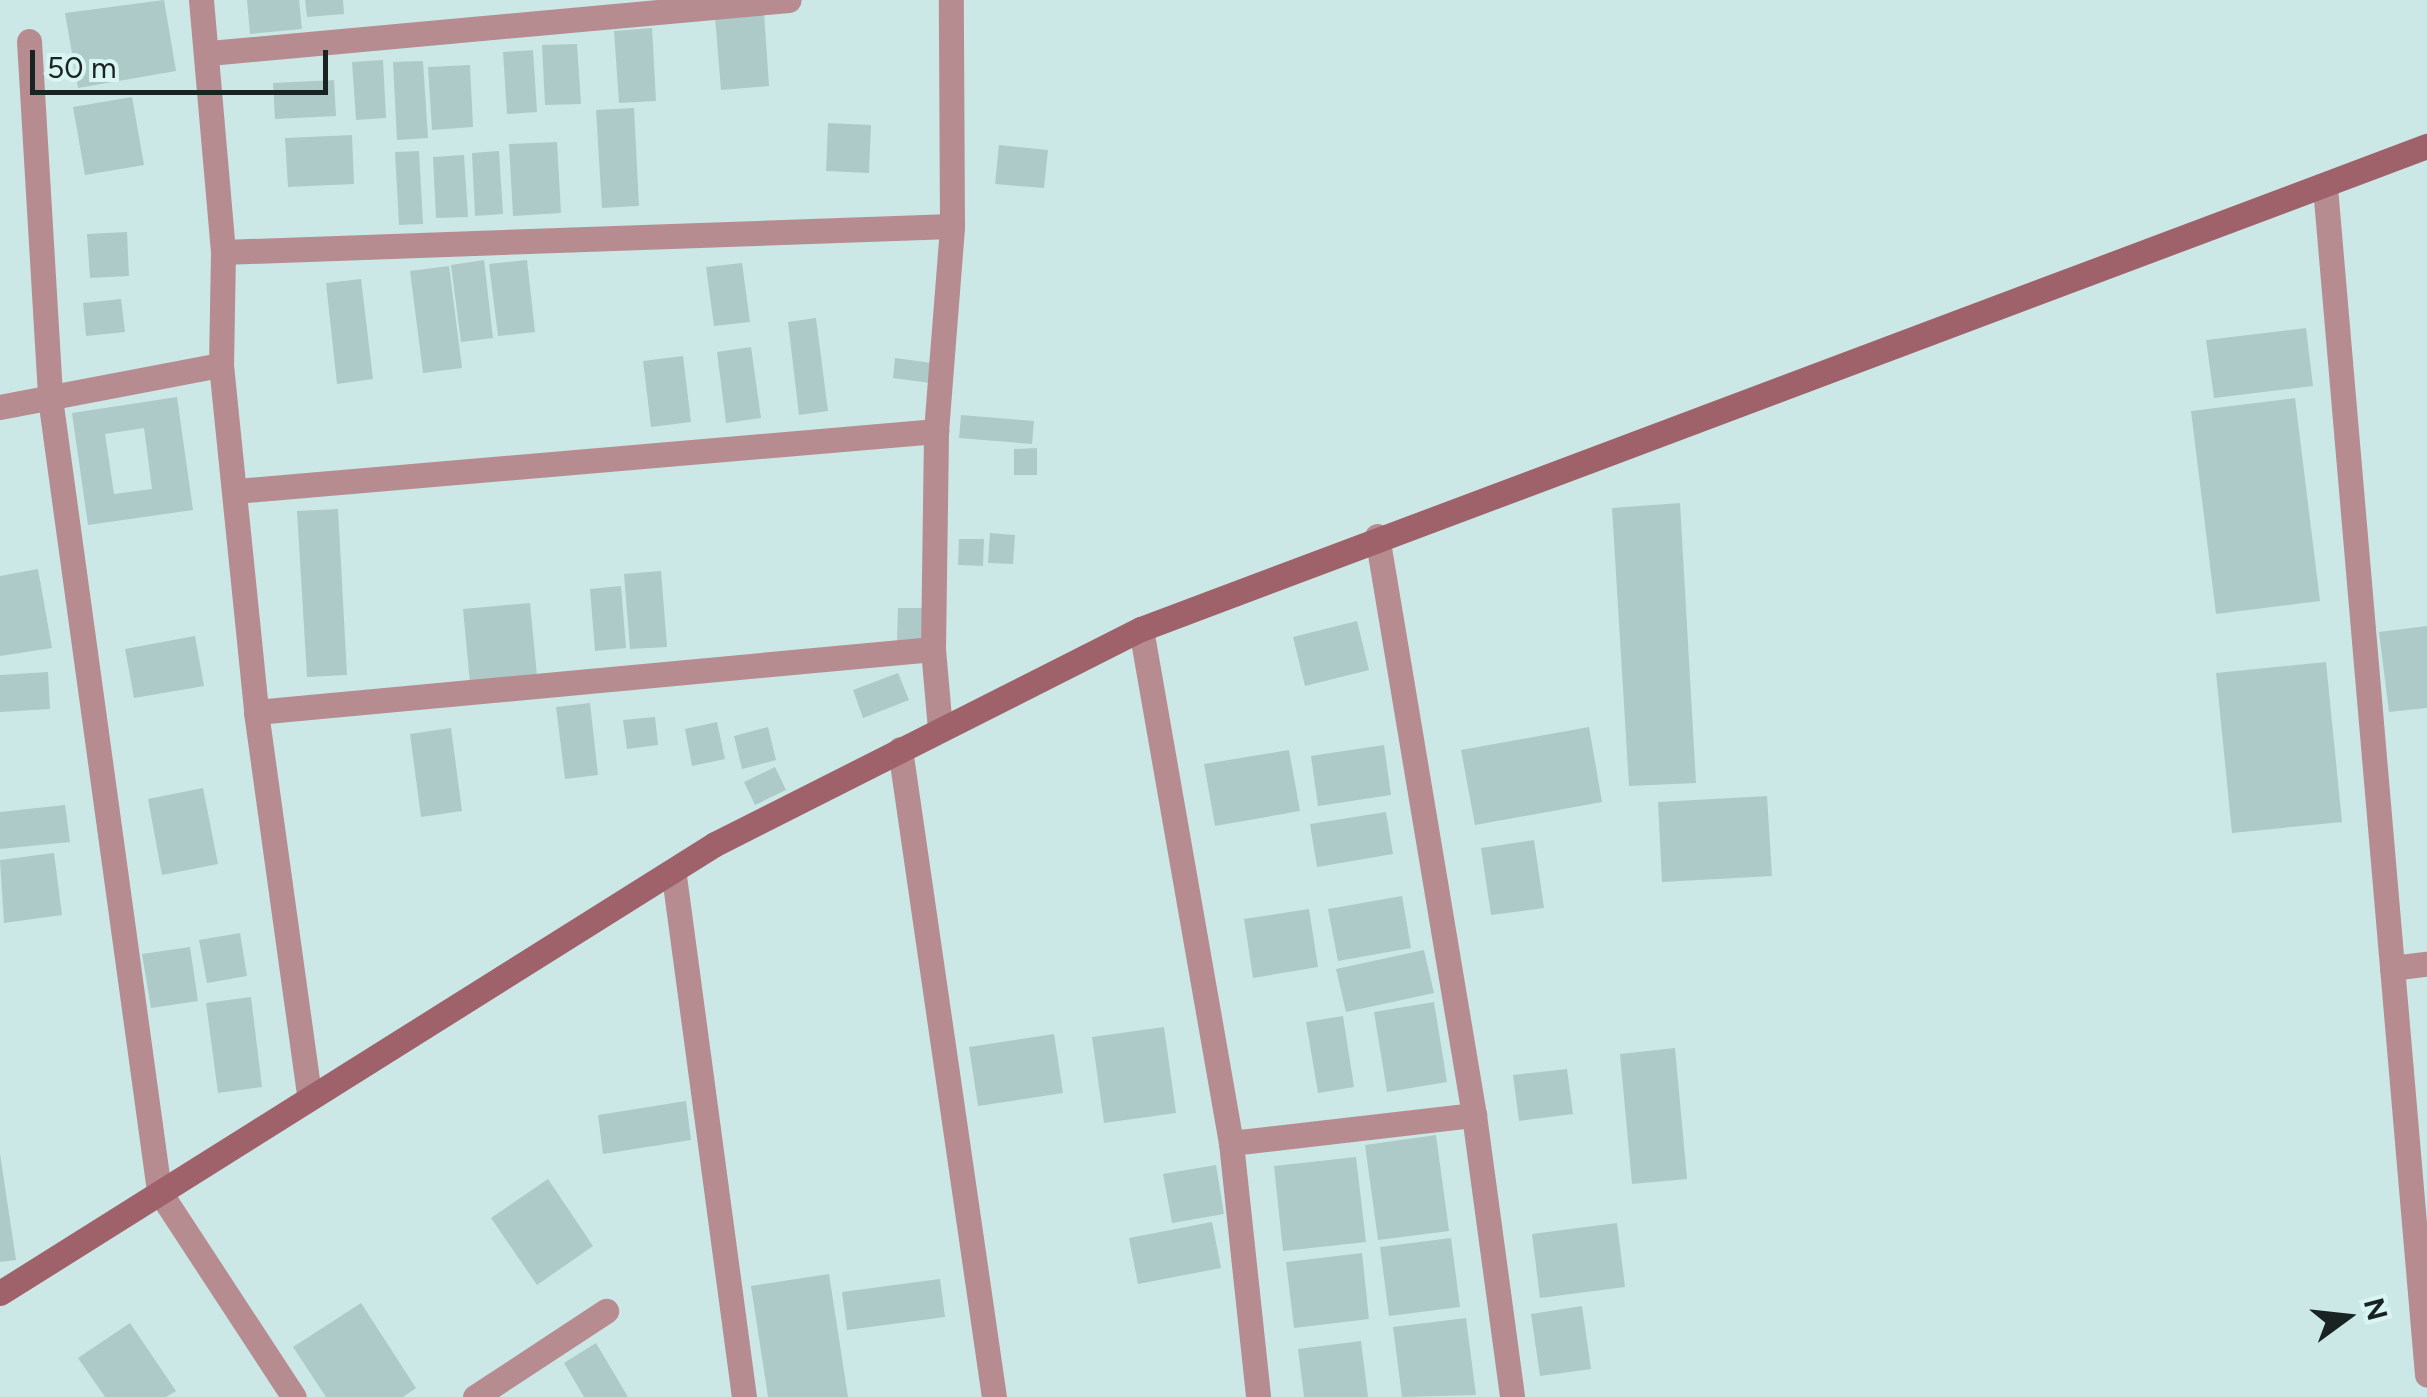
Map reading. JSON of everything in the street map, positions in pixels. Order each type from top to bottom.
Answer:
[{"type":"main road","points":[[0,1293],[309,1096],[674,876],[716,844],[1141,629],[1377,536],[2427,146]]},
{"type":"street","points":[[201,0],[209,52],[223,252],[221,364],[256,712],[309,1096]]},
{"type":"street","points":[[209,52],[789,0]]},
{"type":"street","points":[[940,730],[933,650],[936,431],[952,226],[951,0]]},
{"type":"street","points":[[29,42],[50,398],[159,1191],[294,1397]]},
{"type":"street","points":[[2325,187],[2427,1375]]},
{"type":"street","points":[[223,252],[952,226]]},
{"type":"street","points":[[0,407],[221,364]]},
{"type":"street","points":[[236,490],[936,431]]},
{"type":"street","points":[[1377,536],[1474,1115],[1512,1397]]},
{"type":"street","points":[[1141,629],[1231,1144],[1258,1397]]},
{"type":"street","points":[[256,712],[933,650]]},
{"type":"street","points":[[900,749],[994,1397]]},
{"type":"street","points":[[674,876],[744,1397]]},
{"type":"street","points":[[2392,968],[2427,964]]},
{"type":"street","points":[[1231,1144],[1474,1115]]},
{"type":"street","points":[[476,1397],[606,1311]]},
{"type":"building","points":[[164,0],[176,71],[78,88],[65,13]]},
{"type":"building","points":[[247,0],[299,0],[302,29],[250,34]]},
{"type":"building","points":[[305,0],[343,0],[344,14],[307,17]]},
{"type":"building","points":[[764,12],[769,86],[721,90],[715,16]]},
{"type":"building","points":[[652,28],[656,101],[619,103],[614,31]]},
{"type":"building","points":[[577,44],[581,104],[545,105],[542,45]]},
{"type":"building","points":[[533,50],[537,112],[507,114],[503,52]]},
{"type":"building","points":[[383,60],[386,118],[356,120],[352,62]]},
{"type":"building","points":[[423,61],[428,138],[397,140],[393,62]]},
{"type":"building","points":[[470,65],[473,127],[432,130],[428,67]]},
{"type":"building","points":[[334,80],[336,116],[275,119],[273,83]]},
{"type":"building","points":[[132,97],[144,165],[85,175],[73,107]]},
{"type":"building","points":[[634,108],[639,206],[602,208],[596,110]]},
{"type":"building","points":[[828,123],[871,125],[869,173],[826,171]]},
{"type":"building","points":[[352,135],[354,184],[288,187],[285,138]]},
{"type":"building","points":[[557,142],[561,213],[513,216],[509,144]]},
{"type":"building","points":[[999,145],[1048,150],[1044,188],[995,184]]},
{"type":"building","points":[[419,151],[423,224],[399,225],[395,152]]},
{"type":"building","points":[[499,151],[503,214],[475,216],[472,153]]},
{"type":"building","points":[[464,155],[468,217],[436,218],[433,157]]},
{"type":"building","points":[[127,232],[129,276],[90,278],[87,234]]},
{"type":"building","points":[[484,260],[493,338],[461,342],[451,265]]},
{"type":"building","points":[[527,260],[535,332],[498,336],[489,264]]},
{"type":"building","points":[[742,263],[750,322],[714,326],[706,267]]},
{"type":"building","points":[[449,266],[462,368],[423,373],[410,271]]},
{"type":"building","points":[[361,279],[373,379],[337,384],[326,283]]},
{"type":"building","points":[[121,299],[125,332],[86,336],[83,303]]},
{"type":"building","points":[[816,318],[828,411],[799,415],[788,322]]},
{"type":"building","points":[[2306,328],[2313,386],[2214,398],[2206,340]]},
{"type":"building","points":[[751,347],[761,418],[726,423],[717,352]]},
{"type":"building","points":[[683,356],[691,422],[651,427],[643,361]]},
{"type":"building","points":[[895,358],[932,363],[930,383],[893,378]]},
{"type":"building","points":[[177,397],[193,510],[88,525],[72,413]],"holes":[[[144,428],[152,489],[114,494],[105,434]]]},
{"type":"building","points":[[2295,398],[2320,601],[2216,614],[2191,411]]},
{"type":"building","points":[[961,415],[1034,421],[1032,444],[959,438]]},
{"type":"building","points":[[1037,448],[1037,475],[1014,475],[1014,449]]},
{"type":"building","points":[[1680,503],[1696,783],[1629,786],[1612,508]]},
{"type":"building","points":[[338,509],[347,675],[307,677],[297,511]]},
{"type":"building","points":[[990,533],[1015,535],[1013,564],[988,563]]},
{"type":"building","points":[[959,539],[984,539],[983,566],[958,565]]},
{"type":"building","points":[[38,569],[52,648],[0,656],[0,576]]},
{"type":"building","points":[[661,571],[667,647],[630,649],[624,574]]},
{"type":"building","points":[[621,586],[626,648],[595,651],[590,589]]},
{"type":"building","points":[[530,603],[537,676],[470,683],[463,609]]},
{"type":"building","points":[[898,608],[926,608],[925,644],[897,642]]},
{"type":"building","points":[[1357,621],[1369,670],[1305,686],[1293,637]]},
{"type":"building","points":[[2427,626],[2427,708],[2389,712],[2379,632]]},
{"type":"building","points":[[195,636],[204,686],[134,698],[125,649]]},
{"type":"building","points":[[2326,662],[2342,822],[2232,833],[2216,673]]},
{"type":"building","points":[[48,672],[50,709],[0,712],[0,675]]},
{"type":"building","points":[[898,673],[909,700],[863,718],[853,690]]},
{"type":"building","points":[[590,703],[598,775],[565,779],[556,707]]},
{"type":"building","points":[[655,717],[658,745],[627,749],[623,720]]},
{"type":"building","points":[[717,722],[725,759],[692,766],[685,729]]},
{"type":"building","points":[[768,727],[776,760],[742,769],[734,736]]},
{"type":"building","points":[[1589,727],[1602,802],[1475,825],[1461,750]]},
{"type":"building","points":[[451,728],[462,811],[421,817],[410,734]]},
{"type":"building","points":[[1384,745],[1391,795],[1318,806],[1311,756]]},
{"type":"building","points":[[1289,750],[1300,811],[1215,826],[1204,764]]},
{"type":"building","points":[[775,767],[786,790],[755,805],[744,782]]},
{"type":"building","points":[[203,788],[218,864],[162,875],[148,799]]},
{"type":"building","points":[[1767,796],[1772,876],[1662,882],[1658,802]]},
{"type":"building","points":[[65,805],[70,842],[0,849],[0,812]]},
{"type":"building","points":[[1386,812],[1393,854],[1317,867],[1310,824]]},
{"type":"building","points":[[1534,840],[1544,908],[1491,915],[1481,848]]},
{"type":"building","points":[[54,853],[62,915],[4,923],[0,860]]},
{"type":"building","points":[[1402,896],[1411,948],[1338,961],[1328,909]]},
{"type":"building","points":[[1309,909],[1318,967],[1253,978],[1244,919]]},
{"type":"building","points":[[240,933],[247,976],[207,983],[199,940]]},
{"type":"building","points":[[190,947],[198,1001],[151,1008],[142,954]]},
{"type":"building","points":[[1424,950],[1434,993],[1346,1012],[1336,969]]},
{"type":"building","points":[[251,997],[262,1087],[218,1093],[206,1003]]},
{"type":"building","points":[[1434,1002],[1447,1082],[1387,1092],[1374,1012]]},
{"type":"building","points":[[1343,1016],[1354,1087],[1318,1093],[1306,1022]]},
{"type":"building","points":[[1164,1027],[1176,1113],[1104,1123],[1092,1037]]},
{"type":"building","points":[[1054,1034],[1063,1093],[978,1106],[969,1047]]},
{"type":"building","points":[[1675,1048],[1687,1179],[1632,1184],[1620,1054]]},
{"type":"building","points":[[1567,1069],[1573,1114],[1519,1121],[1513,1075]]},
{"type":"building","points":[[686,1101],[691,1140],[603,1154],[598,1115]]},
{"type":"building","points":[[1436,1135],[1449,1231],[1378,1240],[1365,1145]]},
{"type":"building","points":[[0,1154],[16,1260],[0,1262]]},
{"type":"building","points":[[1356,1157],[1366,1242],[1283,1251],[1274,1166]]},
{"type":"building","points":[[1216,1165],[1224,1214],[1172,1223],[1163,1174]]},
{"type":"building","points":[[548,1179],[593,1246],[537,1285],[491,1218]]},
{"type":"building","points":[[1212,1222],[1221,1268],[1138,1284],[1129,1238]]},
{"type":"building","points":[[1617,1223],[1625,1287],[1540,1298],[1532,1234]]},
{"type":"building","points":[[1451,1238],[1460,1307],[1389,1316],[1380,1247]]},
{"type":"building","points":[[1362,1253],[1369,1319],[1294,1328],[1286,1262]]},
{"type":"building","points":[[829,1274],[848,1397],[768,1397],[751,1286]]},
{"type":"building","points":[[940,1279],[945,1317],[847,1330],[842,1292]]},
{"type":"building","points":[[361,1303],[416,1388],[403,1397],[326,1397],[293,1347]]},
{"type":"building","points":[[1582,1306],[1591,1369],[1540,1376],[1531,1314]]},
{"type":"building","points":[[1466,1318],[1476,1395],[1402,1397],[1393,1327]]},
{"type":"building","points":[[130,1323],[176,1391],[166,1397],[105,1397],[78,1358]]},
{"type":"building","points":[[1361,1341],[1368,1397],[1304,1397],[1298,1349]]},
{"type":"building","points":[[596,1343],[628,1397],[584,1397],[564,1363]]}]
